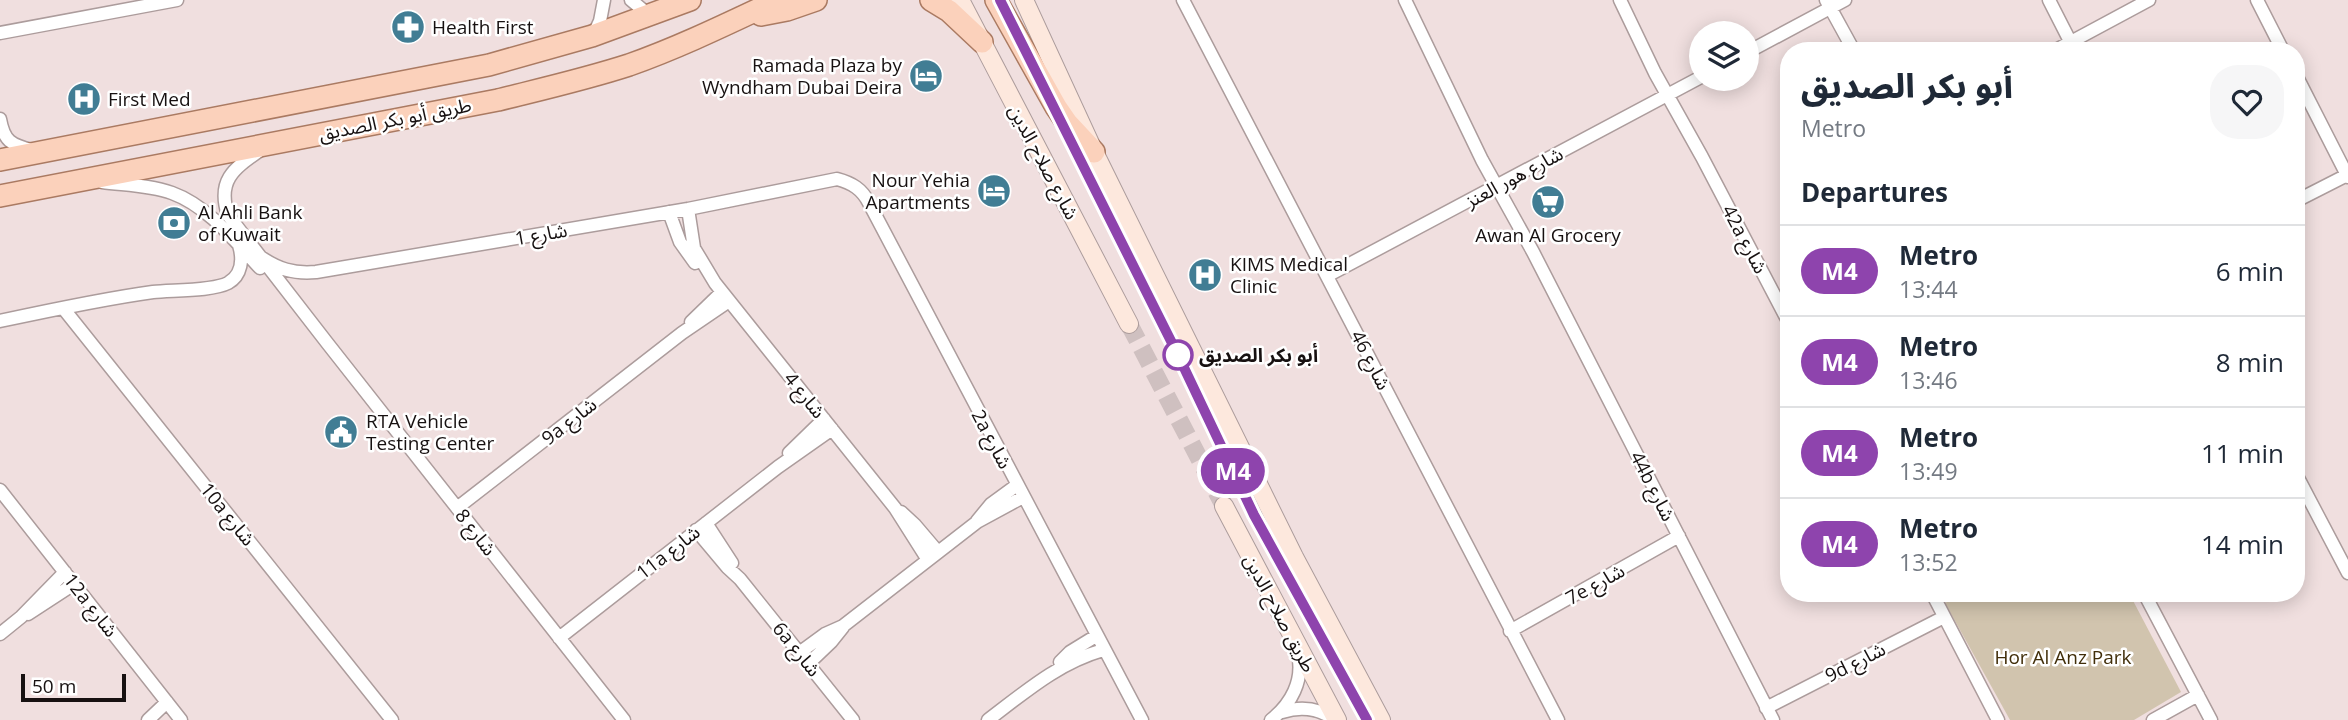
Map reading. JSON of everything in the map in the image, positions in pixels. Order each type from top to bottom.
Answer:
[{"type":"main road","name":"طريق أبو بكر الصديق","points":[[0,160],[489,65],[592,36],[690,0]]},
{"type":"main road","name":"طريق أبو بكر الصديق","points":[[0,196],[498,100],[586,78],[672,48],[745,12],[778,0]]},
{"type":"main road","points":[[745,12],[787,10],[816,0]]},
{"type":"main road","points":[[931,0],[949,11],[982,42]]},
{"type":"main road","name":"شارع صلاح الدين","points":[[960,0],[1129,324]]},
{"type":"main road","points":[[996,0],[1056,107],[1094,152]]},
{"type":"main road","points":[[1024,0],[1094,152],[1294,557],[1381,720]]},
{"type":"main road","name":"طريق صلاح الدين","points":[[1224,506],[1336,720]]},
{"type":"street","points":[[0,33],[177,0]]},
{"type":"street","points":[[592,36],[600,21],[604,0]]},
{"type":"street","points":[[631,0],[651,16]]},
{"type":"street","name":"شارع 46","points":[[1183,0],[1558,720]]},
{"type":"street","points":[[1405,0],[1470,131],[1500,184]]},
{"type":"street","name":"42a شارع","points":[[1620,0],[1780,306]]},
{"type":"street","points":[[2049,0],[2071,42]]},
{"type":"street","points":[[2080,42],[2149,0]]},
{"type":"street","points":[[2257,0],[2278,42]]},
{"type":"street","points":[[1759,46],[1835,2],[1852,42]]},
{"type":"street","name":"شارع هور العنز","points":[[1327,276],[1689,83]]},
{"type":"street","points":[[2305,93],[2347,176],[2305,197]]},
{"type":"street","points":[[0,119],[2,132],[13,145],[39,152]]},
{"type":"street","name":"شارع 8","points":[[272,142],[234,169],[225,191],[228,215],[624,720]]},
{"type":"street","name":"شارع 8","points":[[86,180],[159,189],[196,205],[239,245],[328,344]]},
{"type":"street","name":"شارع 1","points":[[259,256],[287,272],[303,273],[688,209],[827,181]]},
{"type":"street","name":"2a شارع","points":[[827,181],[847,181],[864,194],[1142,720]]},
{"type":"street","name":"44b شارع","points":[[1500,184],[1769,714]]},
{"type":"street","name":"شارع 4","points":[[688,209],[694,248],[722,292]]},
{"type":"street","name":"شارع 4","points":[[668,212],[685,250],[722,292],[895,508],[928,560]]},
{"type":"street","points":[[0,321],[154,292],[219,286],[234,277],[239,270],[239,245]]},
{"type":"street","name":"9a شارع","points":[[457,508],[682,333],[722,292]]},
{"type":"street","name":"10a شارع","points":[[63,308],[393,720]]},
{"type":"street","name":"11a شارع","points":[[559,638],[778,467],[794,448],[828,424]]},
{"type":"street","name":"12a شارع","points":[[0,490],[167,702],[175,718]]},
{"type":"street","points":[[799,653],[825,634],[843,626],[1020,491]]},
{"type":"street","points":[[2305,491],[2348,573]]},
{"type":"street","name":"شارع 4","points":[[895,508],[915,525],[938,552]]},
{"type":"street","name":"6a شارع","points":[[701,527],[853,720]]},
{"type":"street","name":"7e شارع","points":[[1510,631],[1679,537]]},
{"type":"street","points":[[0,634],[21,617],[65,572]]},
{"type":"street","points":[[21,617],[74,584]]},
{"type":"street","points":[[1936,602],[1998,720]]},
{"type":"street","points":[[2149,602],[2211,720]]},
{"type":"street","name":"9d شارع","points":[[1769,714],[1944,617]]},
{"type":"street","points":[[808,664],[835,638],[843,626]]},
{"type":"street","points":[[988,720],[1054,670],[1070,652],[1096,636]]},
{"type":"street","points":[[1276,716],[1290,701],[1297,687],[1300,659],[1296,645]]},
{"type":"street","points":[[1054,670],[1103,650]]},
{"type":"street","points":[[2153,720],[2198,695]]},
{"type":"street","points":[[148,720],[167,702]]},
{"type":"street","points":[[1276,716],[1305,708],[1317,710],[1336,720]]},
{"type":"green space","name":"Hor Al Anz Park","points":[[2134,602],[2181,692],[2134,720],[2010,720],[1945,603]]},
{"type":"tunnel","points":[[1129,324],[1224,506]]},
{"type":"railway","points":[[1000,0],[1178,355],[1254,515],[1367,720]]},
{"type":"metro line","name":"M4","points":[[1000,0],[1178,355],[1254,515],[1367,720]]},
{"type":"place","name":"Health First","points":[[408,27]]},
{"type":"place","name":"Ramada Plaza by Wyndham Dubai Deira","points":[[926,76]]},
{"type":"place","name":"First Med","points":[[84,99]]},
{"type":"place","name":"Nour Yehia Apartments","points":[[994,191]]},
{"type":"place","name":"Awan Al Grocery","points":[[1548,202]]},
{"type":"place","name":"Al Ahli Bank of Kuwait","points":[[174,223]]},
{"type":"place","name":"KIMS Medical Clinic","points":[[1205,275]]},
{"type":"place","name":"أبو بكر الصديق","points":[[1178,355]]},
{"type":"place","name":"RTA Vehicle Testing Center","points":[[341,432]]}]
